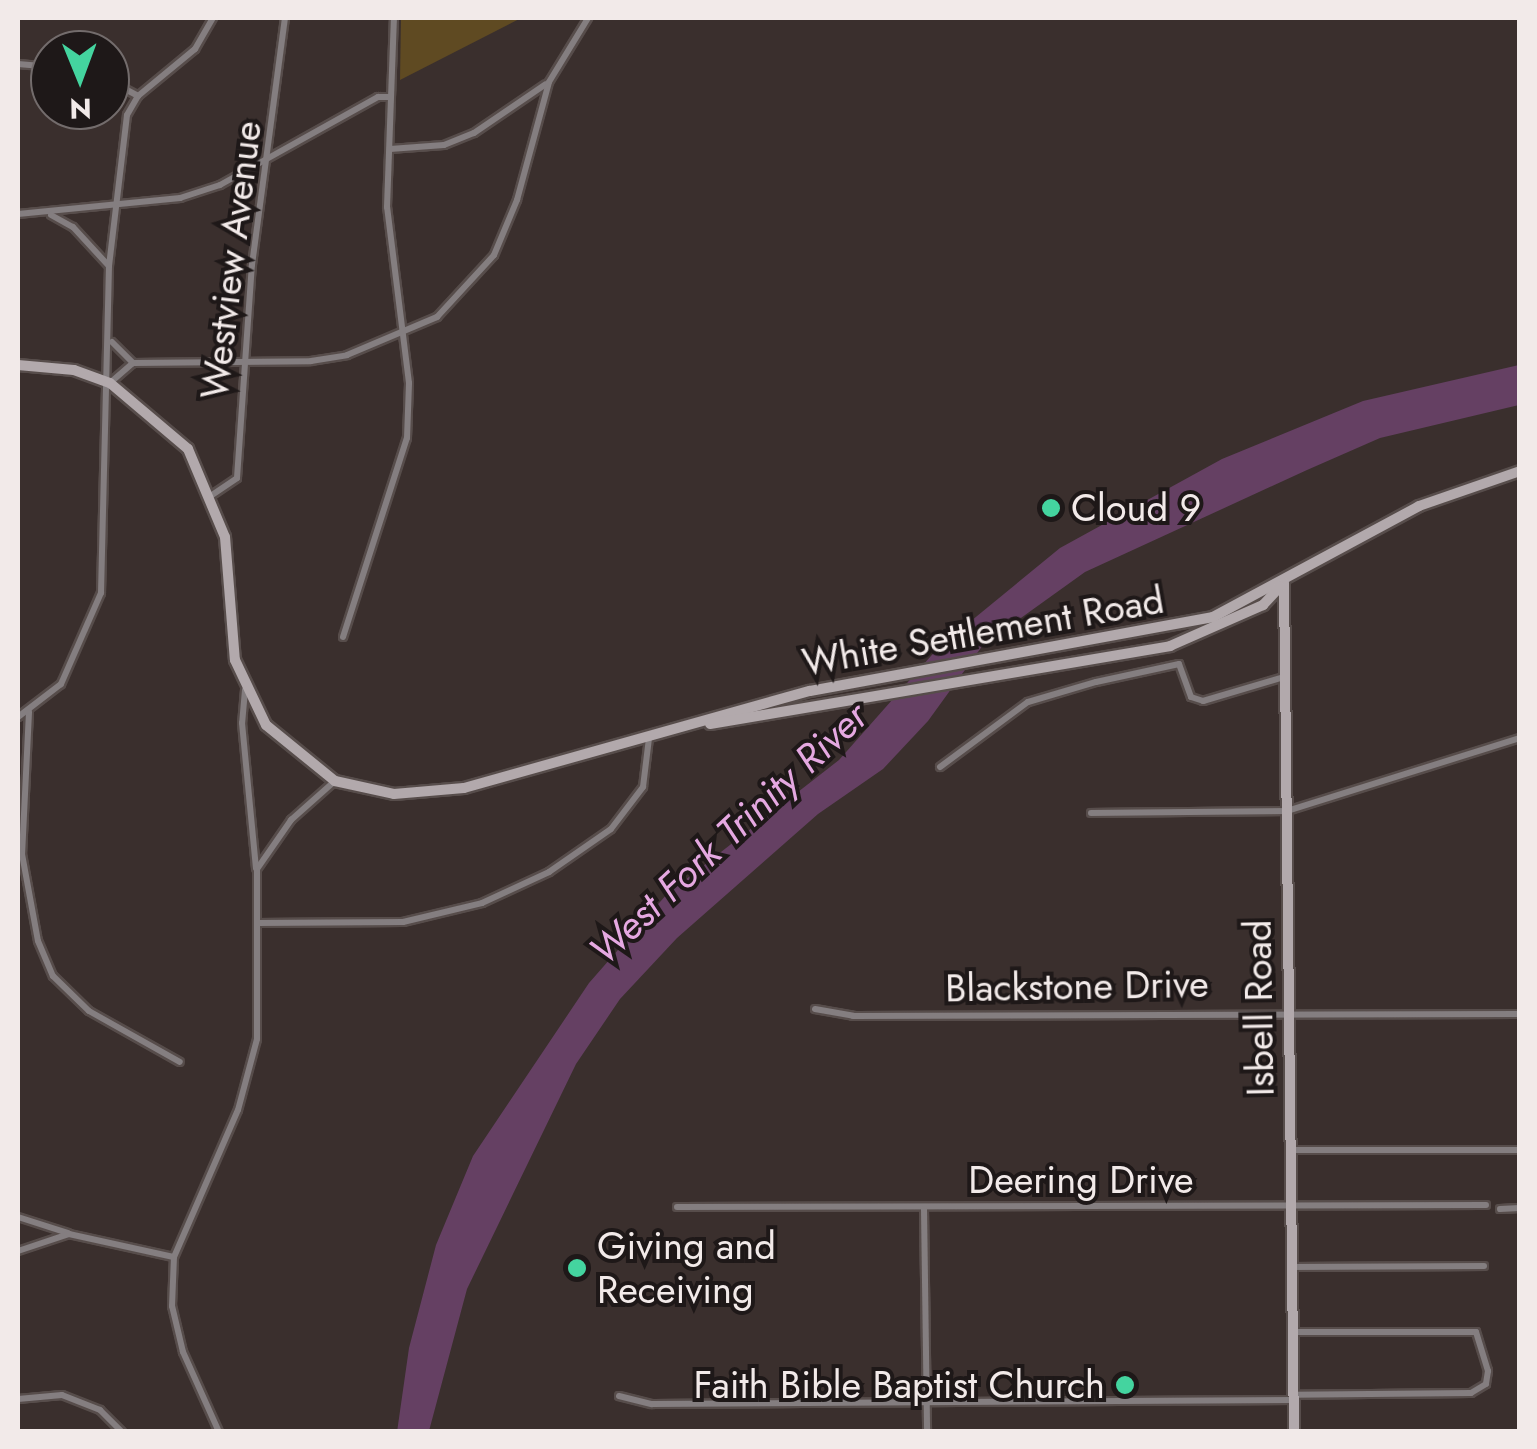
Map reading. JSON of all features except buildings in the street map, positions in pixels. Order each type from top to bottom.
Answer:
[{"type":"main road","name":"White Settlement Road","points":[[18,365],[74,370],[110,383],[188,449],[212,495],[225,537],[232,641],[245,690],[266,725],[335,781],[394,794],[429,793],[688,728],[1036,670],[1198,636],[1264,605],[1284,583]]},
{"type":"main road","name":"White Settlement Road","points":[[688,728],[744,707],[1213,617],[1284,583],[1418,506],[1520,471]]},
{"type":"main road","name":"Isbell Road","points":[[1284,583],[1294,1432]]},
{"type":"street","points":[[18,717],[30,712],[61,684],[101,593],[110,383],[109,266],[123,132],[138,96],[195,49],[213,18]]},
{"type":"street","name":"Westview Avenue","points":[[212,495],[237,478],[243,364],[285,18]]},
{"type":"street","points":[[343,636],[407,438],[402,334],[390,256],[394,18]]},
{"type":"street","points":[[110,340],[134,362],[243,364],[346,355],[402,334],[450,305],[494,255],[517,200],[549,82],[588,18]]},
{"type":"street","points":[[390,149],[444,145],[474,133],[549,82]]},
{"type":"street","points":[[130,92],[138,96]]},
{"type":"street","points":[[18,214],[112,209],[180,198],[268,162],[378,97],[390,97]]},
{"type":"street","points":[[49,214],[73,227],[109,266]]},
{"type":"street","points":[[110,383],[134,362]]},
{"type":"street","points":[[940,767],[1028,702],[1096,682],[1178,664],[1191,697],[1203,700],[1286,676]]},
{"type":"street","points":[[220,1432],[183,1352],[172,1306],[174,1257],[250,1070],[262,1006],[256,869],[242,723],[245,690]]},
{"type":"street","points":[[30,712],[22,854],[38,942],[54,976],[89,1011],[180,1062]]},
{"type":"street","points":[[258,922],[403,922],[482,903],[549,872],[610,829],[643,787],[649,738]]},
{"type":"street","points":[[1091,814],[1287,811],[1520,738]]},
{"type":"street","points":[[256,869],[291,820],[335,781]]},
{"type":"street","name":"Blackstone Drive","points":[[815,1009],[853,1016],[1520,1014]]},
{"type":"street","points":[[1291,1150],[1520,1150]]},
{"type":"street","name":"Deering Drive","points":[[677,1207],[1486,1205]]},
{"type":"street","points":[[1500,1208],[1520,1208]]},
{"type":"street","points":[[924,1209],[927,1432]]},
{"type":"street","points":[[18,1216],[70,1234],[174,1257]]},
{"type":"street","points":[[18,1251],[70,1234]]},
{"type":"street","points":[[1292,1268],[1484,1266]]},
{"type":"street","points":[[620,1396],[652,1404],[1294,1398],[1471,1393],[1486,1384],[1488,1370],[1476,1332],[1293,1332]]},
{"type":"street","points":[[18,1399],[62,1396],[100,1410],[120,1430]]},
{"type":"shaded area","points":[[401,18],[521,18],[400,80]]},
{"type":"shaded area","points":[[1519,365],[1519,405],[1380,438],[1307,470],[1085,572],[983,645],[928,721],[883,769],[818,814],[677,938],[620,999],[576,1064],[467,1289],[429,1431],[397,1432],[409,1348],[436,1245],[473,1156],[589,983],[667,894],[839,760],[938,648],[1060,548],[1222,459],[1363,401]]},
{"type":"place","name":"Cloud 9","points":[[1051,508]]},
{"type":"place","name":"Giving and Receiving","points":[[577,1268]]},
{"type":"place","name":"Faith Bible Baptist Church","points":[[1125,1385]]},
{"type":"water label","name":"West Fork Trinity River","points":[[728,833]]}]
